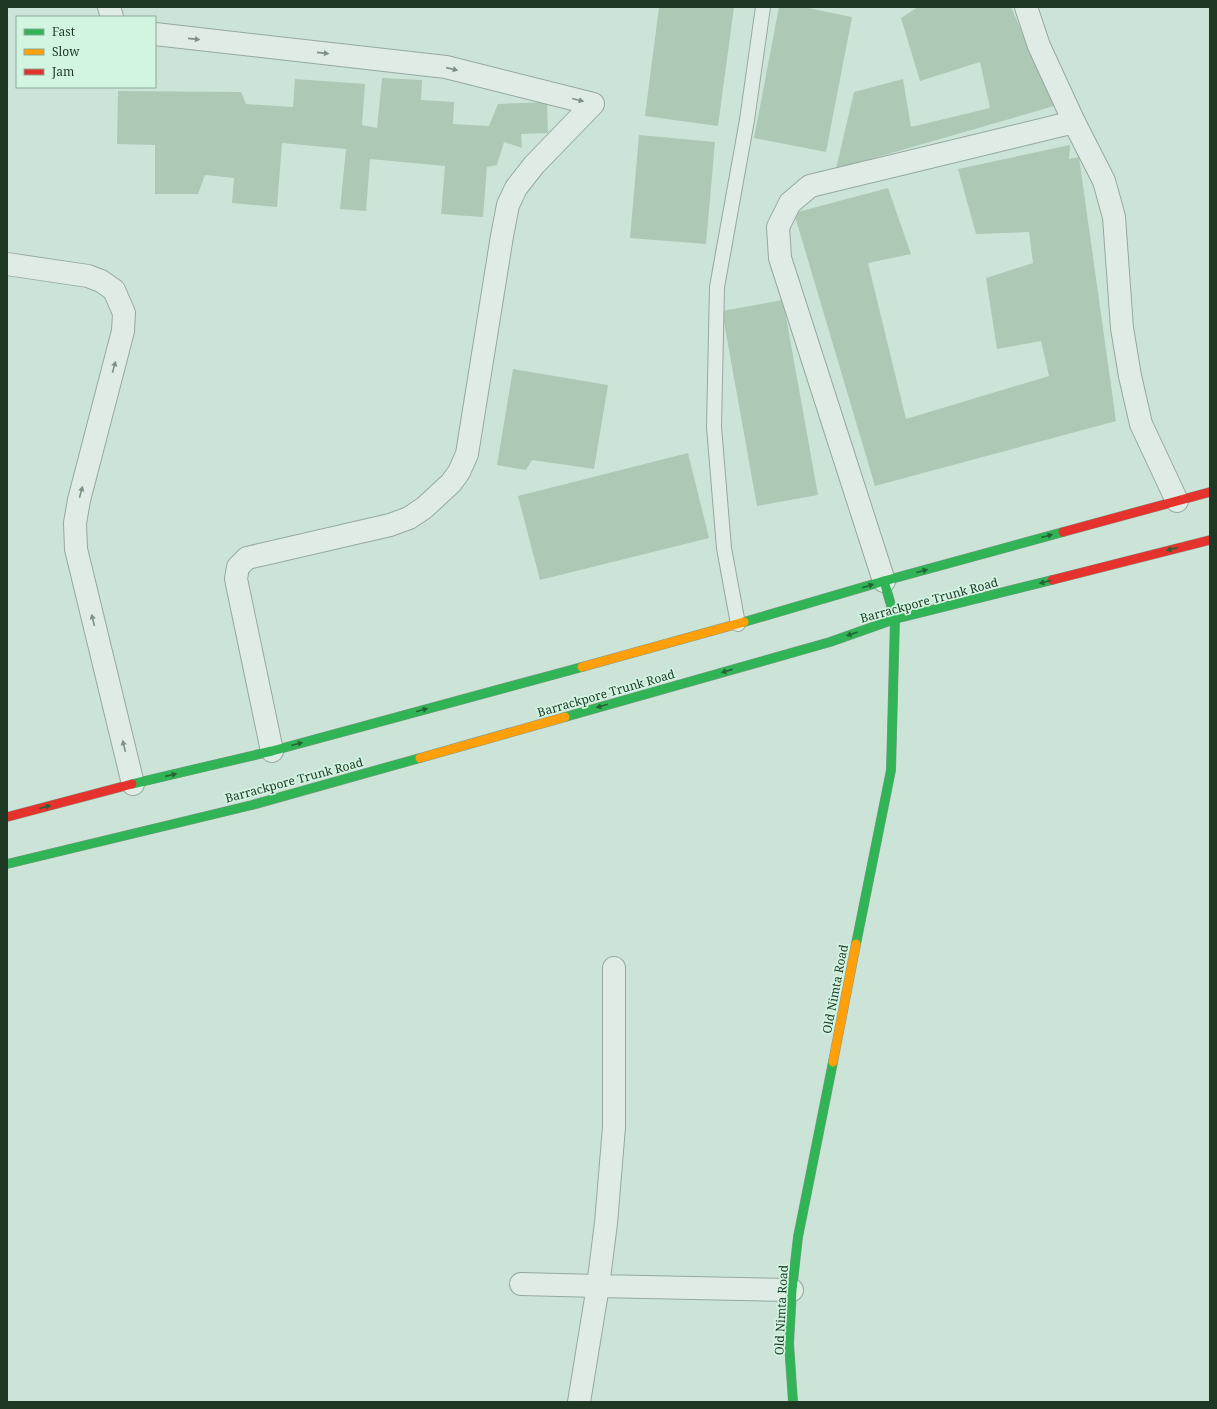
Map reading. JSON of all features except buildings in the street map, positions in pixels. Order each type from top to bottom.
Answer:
[{"type":"main road","points":[[7,817],[133,784],[272,751],[738,624],[884,581],[1210,492]]},
{"type":"main road","name":"Barrackpore Trunk Road","points":[[7,864],[252,805],[830,642],[895,620],[1210,540]]},
{"type":"main road","name":"Old Nimta Road","points":[[793,1402],[789,1343],[792,1290],[798,1237],[891,770],[895,620],[884,581]]},
{"type":"street","points":[[1026,7],[1039,46],[1074,122],[1104,181],[1114,217],[1122,328],[1130,376],[1141,424],[1177,501]]},
{"type":"street","points":[[156,34],[446,67],[593,104],[534,165],[516,188],[508,205],[467,454],[459,472],[451,483],[424,508],[409,518],[390,526],[247,558],[238,567],[236,579],[272,751]]},
{"type":"street","points":[[884,581],[780,258],[778,226],[790,203],[810,186],[1074,122]]},
{"type":"street","points":[[7,264],[88,276],[101,281],[114,290],[124,312],[123,331],[78,500],[75,523],[76,549],[133,784]]},
{"type":"street","points":[[579,1402],[598,1286],[606,1223],[614,1127],[614,968]]},
{"type":"street","points":[[521,1284],[792,1290]]},
{"type":"lane","points":[[738,624],[724,548],[714,427],[717,287],[747,120],[763,7]]},
{"type":"traffic: fast","points":[[744,622],[884,581],[1063,532]]},
{"type":"traffic: fast","points":[[565,717],[830,642],[895,619],[1052,580]]},
{"type":"traffic: fast","points":[[856,944],[891,770],[895,619],[884,581]]},
{"type":"traffic: fast","points":[[132,784],[272,751],[582,667]]},
{"type":"traffic: fast","points":[[7,864],[252,805],[420,758]]},
{"type":"traffic: fast","points":[[793,1402],[789,1343],[792,1290],[798,1237],[833,1062]]},
{"type":"traffic: slow","points":[[582,667],[744,622]]},
{"type":"traffic: slow","points":[[420,758],[565,717]]},
{"type":"traffic: slow","points":[[833,1062],[856,944]]},
{"type":"traffic: jam","points":[[1063,532],[1210,492]]},
{"type":"traffic: jam","points":[[1052,580],[1210,540]]},
{"type":"traffic: jam","points":[[7,817],[132,784]]}]
